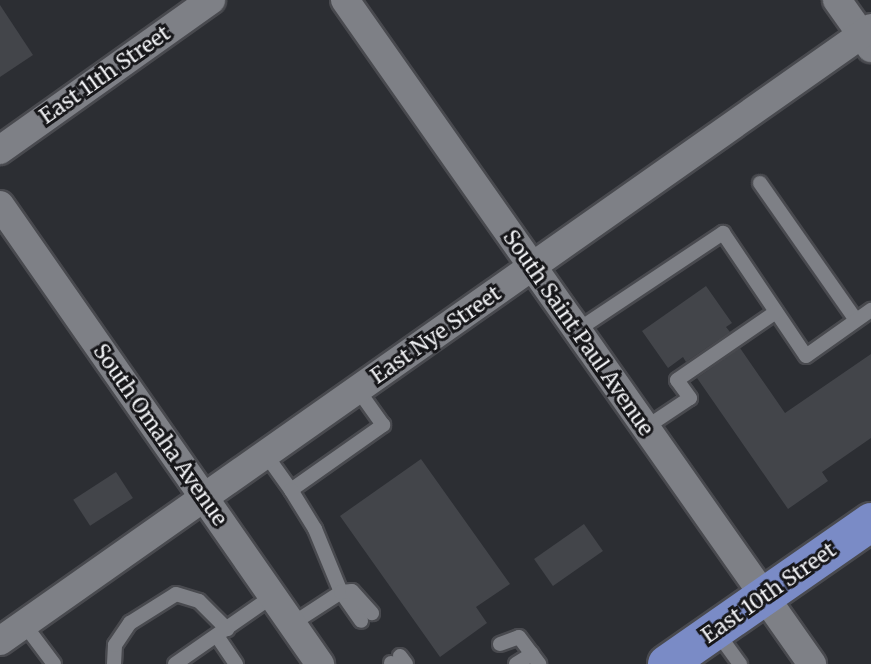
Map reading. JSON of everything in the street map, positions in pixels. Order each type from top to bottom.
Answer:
[{"type":"main road","name":"East 10th Street","points":[[667,664],[871,522]]},
{"type":"street","name":"East 11th Street","points":[[0,150],[211,0]]},
{"type":"street","name":"South Saint Paul Avenue","points":[[345,0],[812,664]]},
{"type":"street","points":[[837,0],[868,37]]},
{"type":"street","name":"East Nye Street","points":[[0,640],[868,37]]},
{"type":"street","name":"South Omaha Avenue","points":[[0,205],[320,664]]},
{"type":"lane","points":[[761,183],[856,320]]},
{"type":"lane","points":[[576,331],[723,233],[806,356],[871,310]]},
{"type":"lane","points":[[645,428],[690,398],[677,380],[776,312]]},
{"type":"lane","points":[[291,490],[383,425],[358,390]]},
{"type":"lane","points":[[265,455],[315,528],[341,592]]},
{"type":"lane","points":[[292,624],[341,592],[352,591],[367,617]]},
{"type":"lane","points":[[114,664],[115,645],[130,623],[176,594],[199,601],[222,632],[236,664]]},
{"type":"lane","points":[[175,664],[273,596]]},
{"type":"lane","points":[[24,624],[54,664]]},
{"type":"lane","points":[[715,631],[740,664]]},
{"type":"lane","points":[[500,644],[519,637],[535,659],[516,664]]},
{"type":"building","points":[[0,5],[33,55],[0,77]]},
{"type":"building","points":[[706,286],[732,323],[726,327],[730,332],[686,362],[683,357],[668,368],[642,331]]},
{"type":"building","points":[[740,348],[785,413],[871,354],[871,438],[822,472],[828,481],[788,509],[697,378]]},
{"type":"building","points":[[421,459],[510,584],[476,607],[487,623],[440,657],[340,516]]},
{"type":"building","points":[[116,472],[133,498],[90,526],[73,500]]},
{"type":"building","points":[[584,524],[603,551],[553,586],[534,559]]}]
